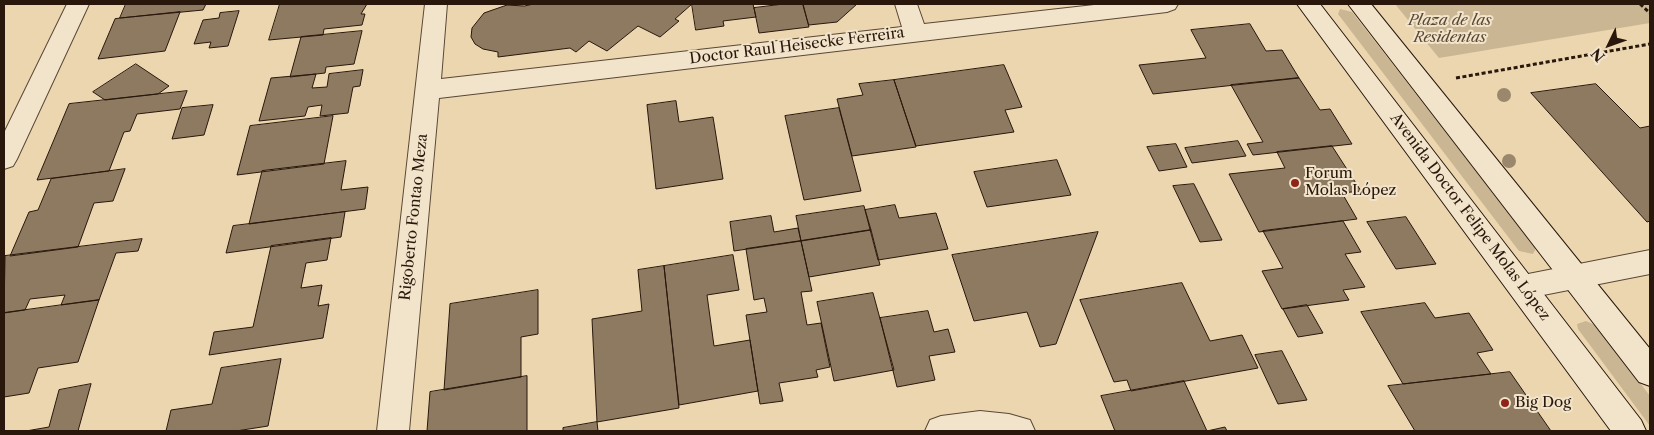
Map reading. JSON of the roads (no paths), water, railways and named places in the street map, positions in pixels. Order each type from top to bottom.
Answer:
[{"type":"street","points":[[4,159],[78,4]]},
{"type":"street","name":"Rigoberto Fontao Meza","points":[[393,431],[436,4]]},
{"type":"street","points":[[906,4],[916,32]]},
{"type":"street","name":"Doctor Raul Heisecke Ferreira","points":[[427,90],[1168,4]]},
{"type":"street","name":"Avenida Doctor Felipe Molas López","points":[[1308,4],[1630,431]]},
{"type":"street","points":[[1359,4],[1650,372]]},
{"type":"street","points":[[1523,287],[1650,262]]},
{"type":"street","points":[[941,431],[963,427],[1002,426],[1019,431]]},
{"type":"place","name":"Forum Molas López","points":[[1295,183]]},
{"type":"place","name":"Big Dog","points":[[1505,403]]},
{"type":"park label","name":"Plaza de las Residentas","points":[[1450,30]]}]
